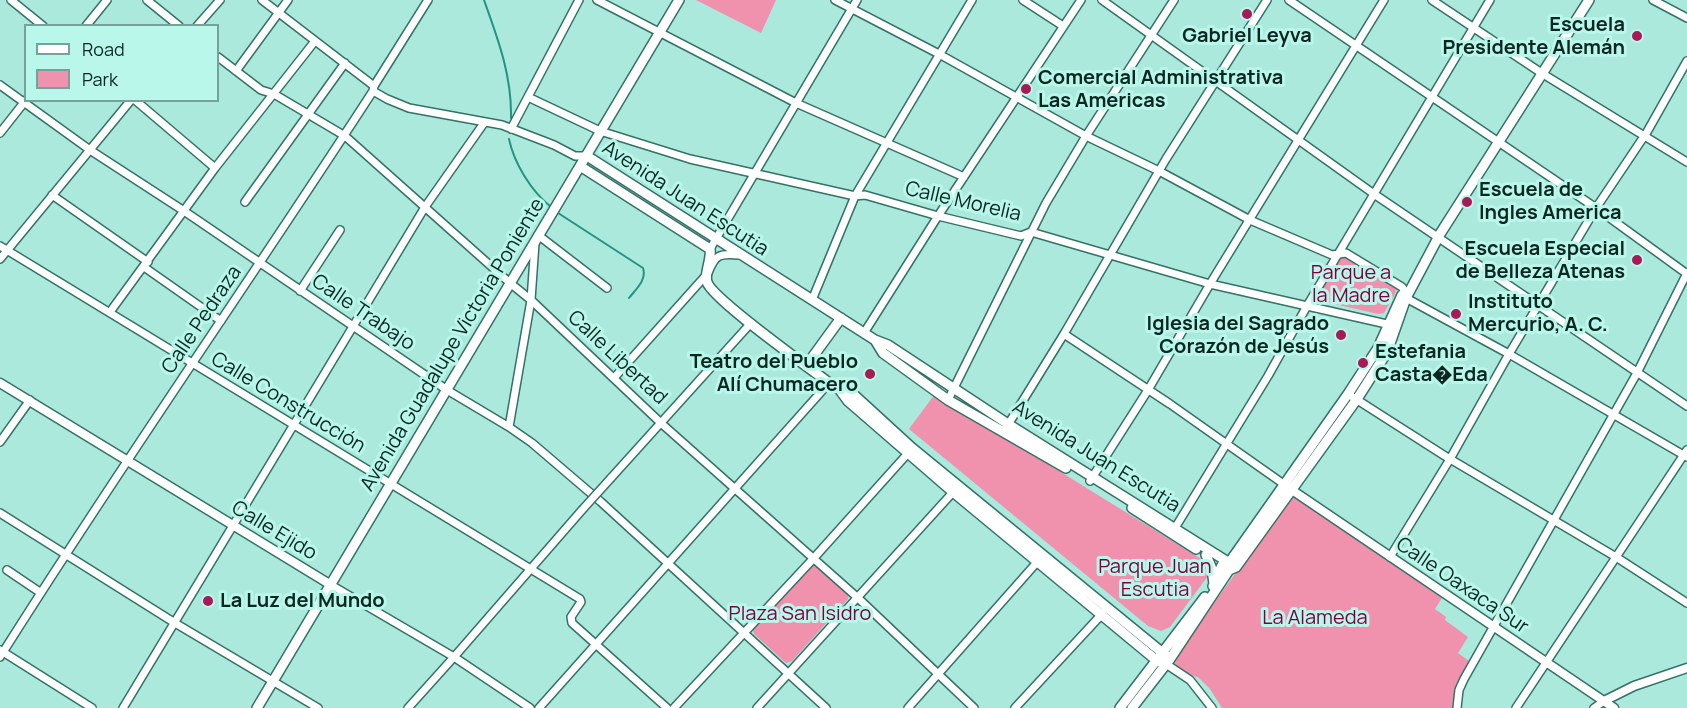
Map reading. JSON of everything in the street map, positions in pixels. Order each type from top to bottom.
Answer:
[{"type":"main road","name":"Avenida Guadalupe Victoria Poniente","points":[[257,708],[679,0]]},
{"type":"main road","points":[[1132,708],[1163,659],[1353,396],[1392,326],[1405,294],[1438,238],[1589,0]]},
{"type":"main road","name":"Avenida Juan Escutia","points":[[586,156],[739,255],[875,340],[888,345],[953,388],[1006,428]]},
{"type":"main road","name":"Avenida Juan Escutia","points":[[580,166],[710,249],[708,273]]},
{"type":"main road","points":[[708,273],[706,279],[711,290],[751,324],[829,383],[853,394],[910,451],[1163,659]]},
{"type":"main road","points":[[806,366],[841,318]]},
{"type":"main road","name":"Avenida Juan Escutia","points":[[875,340],[883,353],[948,400],[1006,428],[1229,566]]},
{"type":"main road","name":"Avenida Juan Escutia","points":[[1172,530],[1206,555],[1229,566]]},
{"type":"main road","points":[[1206,555],[1212,569],[1214,584]]},
{"type":"main road","points":[[1120,708],[1163,659],[1169,642],[1229,566]]},
{"type":"main road","points":[[1104,612],[1153,645],[1163,659]]},
{"type":"main road","points":[[1153,645],[1169,642]]},
{"type":"street","points":[[12,0],[41,24]]},
{"type":"street","points":[[88,24],[107,0]]},
{"type":"street","points":[[147,0],[177,24]]},
{"type":"street","points":[[199,24],[220,0]]},
{"type":"street","points":[[262,0],[345,63],[373,88],[396,103],[416,110],[512,129],[554,145],[575,156]]},
{"type":"street","points":[[236,71],[288,0]]},
{"type":"street","name":"Calle Pedraza","points":[[1,653],[126,461],[194,364],[345,136],[428,0]]},
{"type":"street","points":[[512,129],[579,0]]},
{"type":"street","points":[[597,0],[796,103],[964,177]]},
{"type":"street","points":[[835,0],[939,54],[1086,136],[1159,171],[1250,220],[1332,255],[1346,253],[1402,287],[1405,294],[1686,454],[1516,708]]},
{"type":"street","points":[[710,249],[857,0]]},
{"type":"street","points":[[812,300],[855,196],[972,0]]},
{"type":"street","points":[[1023,0],[1064,26]]},
{"type":"street","points":[[864,333],[938,216],[1081,0]]},
{"type":"street","points":[[1102,0],[1374,194],[1687,406]]},
{"type":"street","points":[[948,400],[1031,232],[1086,136],[1174,0]]},
{"type":"street","points":[[1006,428],[1159,171],[1267,0]]},
{"type":"street","points":[[1289,0],[1596,208],[1687,274],[1637,373],[1459,690],[1457,708]]},
{"type":"street","points":[[1091,479],[1148,390],[1210,284],[1384,0]]},
{"type":"street","points":[[1432,0],[1543,74],[1687,162]]},
{"type":"street","points":[[1172,530],[1268,376],[1307,306],[1490,0]]},
{"type":"street","points":[[1653,0],[1687,18]]},
{"type":"street","points":[[110,312],[215,168],[315,41]]},
{"type":"street","name":"Calle Libertad","points":[[219,58],[261,90],[274,94],[345,136],[510,284],[531,300],[662,424],[858,598],[974,708]]},
{"type":"street","points":[[1390,557],[1450,459],[1596,208],[1645,135],[1687,61]]},
{"type":"street","points":[[245,202],[345,63]]},
{"type":"street","name":"Calle Trabajo","points":[[0,85],[24,100]]},
{"type":"street","name":"Calle Morelia","points":[[526,100],[600,131],[690,159],[855,196],[865,195],[1021,236],[1031,232],[1210,284],[1392,326]]},
{"type":"street","points":[[0,133],[24,102]]},
{"type":"street","name":"Calle Trabajo","points":[[26,102],[90,150],[184,211],[352,327],[532,443],[601,502],[826,708]]},
{"type":"street","points":[[0,258],[3,248],[52,195],[131,102]]},
{"type":"street","points":[[135,102],[215,168]]},
{"type":"street","points":[[123,708],[424,207],[484,123]]},
{"type":"street","name":"Avenida Juan Escutia","points":[[580,166],[575,156],[586,156]]},
{"type":"street","points":[[52,195],[221,321]]},
{"type":"street","points":[[300,291],[340,230]]},
{"type":"street","points":[[537,237],[607,288]]},
{"type":"street","points":[[509,427],[531,300],[537,237]]},
{"type":"street","name":"Calle Construcción","points":[[3,248],[580,598],[581,602],[570,621],[667,708]]},
{"type":"street","points":[[614,378],[708,273],[713,260],[719,256],[739,255]]},
{"type":"street","points":[[408,708],[582,510],[751,324]]},
{"type":"street","name":"Calle Oaxaca Sur","points":[[1064,334],[1614,708]]},
{"type":"street","name":"Calle Ejido","points":[[0,382],[126,461],[454,657],[530,708]]},
{"type":"street","points":[[539,708],[829,383]]},
{"type":"street","points":[[1353,396],[1450,459],[1616,557],[1687,603]]},
{"type":"street","points":[[0,442],[30,400]]},
{"type":"street","points":[[674,708],[910,451]]},
{"type":"street","points":[[757,708],[955,489]]},
{"type":"street","points":[[0,513],[175,623],[318,708]]},
{"type":"street","points":[[908,708],[1040,559]]},
{"type":"street","points":[[7,570],[41,593]]},
{"type":"street","points":[[1015,708],[1104,612]]},
{"type":"street","points":[[1,653],[92,708]]},
{"type":"street","points":[[1163,659],[1190,680],[1212,708]]},
{"type":"street","points":[[1594,708],[1634,686],[1687,668]]},
{"type":"green space","points":[[696,0],[776,0],[761,33]]},
{"type":"green space","name":"Parque a la Madre","points":[[1344,255],[1397,288],[1384,313],[1378,314],[1326,302],[1319,296],[1339,259]]},
{"type":"green space","name":"Parque Juan Escutia","points":[[935,394],[1206,562],[1211,572],[1170,627],[1161,631],[1148,626],[909,429]]},
{"type":"green space","name":"La Alameda","points":[[1293,494],[1442,598],[1435,609],[1446,617],[1445,620],[1468,637],[1458,653],[1469,661],[1456,689],[1453,708],[1222,708],[1210,689],[1199,678],[1183,671],[1172,661]]},
{"type":"green space","name":"Plaza San Isidro","points":[[810,563],[816,563],[848,593],[848,599],[792,661],[786,663],[754,634],[752,627]]},
{"type":"waterway","points":[[484,0],[507,72],[511,118]]},
{"type":"waterway","points":[[509,139],[524,176],[551,207]]},
{"type":"waterway","points":[[555,211],[643,268],[642,280],[629,298]]},
{"type":"place","name":"Gabriel Leyva","points":[[1247,14]]},
{"type":"place","name":"Escuela Presidente Alemán","points":[[1637,36]]},
{"type":"place","name":"Comercial Administrativa Las Americas","points":[[1026,89]]},
{"type":"place","name":"Escuela de Ingles America","points":[[1467,202]]},
{"type":"place","name":"Escuela Especial de Belleza Atenas","points":[[1637,260]]},
{"type":"place","name":"Instituto Mercurio, A. C.","points":[[1456,314]]},
{"type":"place","name":"Iglesia del Sagrado Corazón de Jesús","points":[[1341,335]]},
{"type":"place","name":"Estefania Casta�Eda","points":[[1363,363]]},
{"type":"place","name":"Teatro del Pueblo Alí Chumacero","points":[[870,374]]},
{"type":"place","name":"La Luz del Mundo","points":[[208,601]]}]
